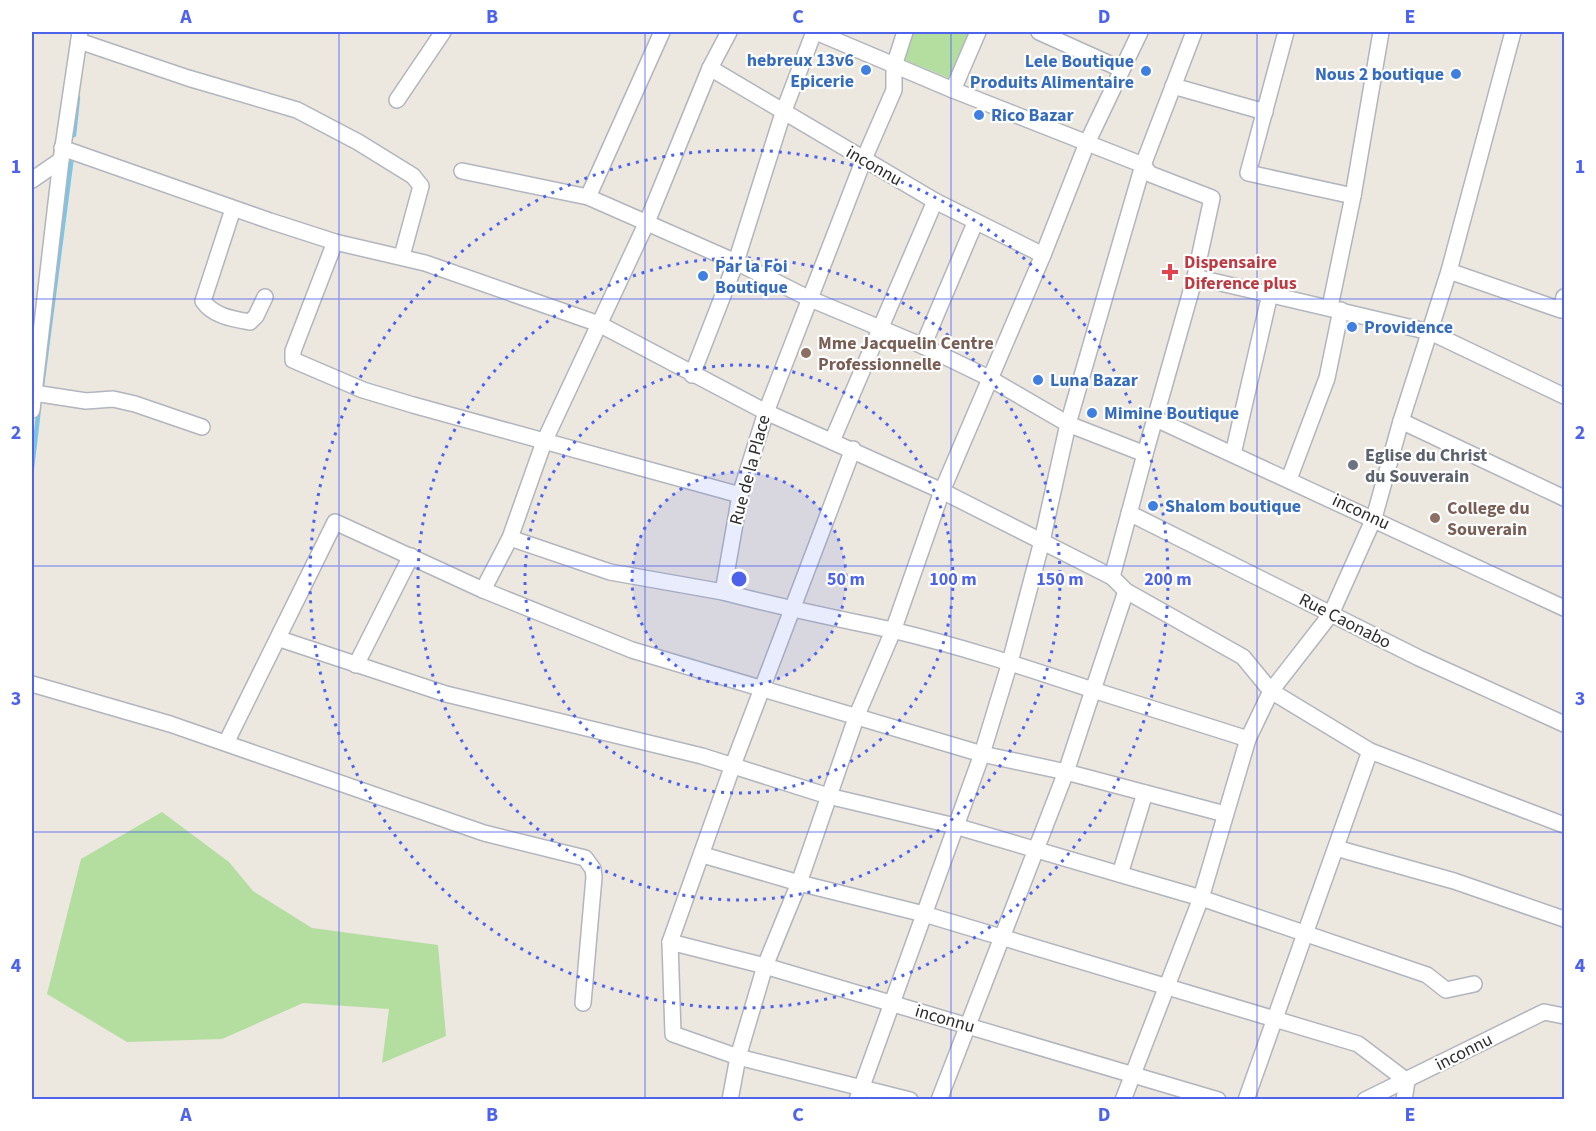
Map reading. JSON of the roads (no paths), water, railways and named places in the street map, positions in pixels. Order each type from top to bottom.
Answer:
[{"type":"street","points":[[397,99],[443,32]]},
{"type":"street","points":[[588,197],[662,32]]},
{"type":"street","points":[[483,590],[510,538],[544,442],[647,222],[727,32]]},
{"type":"street","points":[[692,375],[736,262],[783,113],[815,32],[1087,143],[1212,198],[1196,277],[1112,577]]},
{"type":"street","name":"Rue de la Place","points":[[723,592],[740,495],[766,412],[808,298],[894,90],[894,66],[905,32]]},
{"type":"street","points":[[953,90],[978,32]]},
{"type":"street","points":[[1039,32],[1121,69]]},
{"type":"street","points":[[730,1100],[738,1057],[765,966],[799,883],[857,715],[893,631],[942,491],[1043,255],[1087,143],[1140,32]]},
{"type":"street","points":[[859,1093],[982,754],[1010,662],[1042,541],[1068,424],[1152,173],[1173,86],[1194,32]]},
{"type":"street","points":[[1286,32],[1248,173],[1353,196]]},
{"type":"street","points":[[1289,479],[1327,378],[1353,196],[1381,32]]},
{"type":"street","points":[[1123,1100],[1130,1074],[1202,898],[1248,739],[1271,691],[1331,614],[1374,518],[1401,421],[1449,271],[1513,32]]},
{"type":"street","points":[[32,410],[62,154],[80,36],[188,78],[297,110],[358,142],[413,176],[421,186],[402,256]]},
{"type":"street","name":"inconnu","points":[[710,68],[935,201],[1043,255]]},
{"type":"street","points":[[1173,86],[1265,112]]},
{"type":"street","points":[[32,180],[62,154]]},
{"type":"street","points":[[62,154],[335,242],[402,256],[599,324],[766,412],[853,449],[942,491],[1112,577],[1126,591],[1243,657],[1271,691],[1370,751],[1564,825]]},
{"type":"street","points":[[462,171],[588,197],[736,262],[808,298],[923,346],[989,378],[1068,424],[1145,454]]},
{"type":"street","points":[[832,441],[935,201]]},
{"type":"street","points":[[233,209],[202,301],[208,309],[220,315],[250,322],[256,316],[266,297]]},
{"type":"street","points":[[923,346],[975,223]]},
{"type":"street","points":[[335,242],[293,351],[293,360],[363,390],[740,495]]},
{"type":"street","points":[[1449,271],[1563,306]]},
{"type":"street","points":[[1196,277],[1430,332],[1564,396]]},
{"type":"street","points":[[1233,454],[1270,294]]},
{"type":"street","points":[[34,393],[86,401],[113,399],[135,404],[202,428]]},
{"type":"street","name":"inconnu","points":[[1156,419],[1374,518],[1564,608]]},
{"type":"street","points":[[1401,421],[1564,498]]},
{"type":"street","points":[[853,449],[761,688],[670,942],[673,1034],[738,1057],[859,1093],[910,1100]]},
{"type":"street","name":"Rue Caonabo","points":[[1129,513],[1419,658],[1564,724]]},
{"type":"street","points":[[226,743],[335,522],[483,590],[632,650],[982,754],[1066,772],[1225,814]]},
{"type":"street","points":[[510,538],[610,572],[723,592],[792,611],[893,631],[1010,662],[1248,739]]},
{"type":"street","points":[[356,664],[411,556]]},
{"type":"street","points":[[939,1100],[970,1027],[1035,849],[1066,772],[1126,591]]},
{"type":"street","points":[[279,639],[446,694],[733,765],[828,796],[955,826],[1202,898],[1427,975],[1446,990],[1474,984]]},
{"type":"street","points":[[32,684],[226,743],[484,833],[585,858],[593,869],[594,878],[583,1003]]},
{"type":"street","points":[[1246,1100],[1370,751]]},
{"type":"street","points":[[1120,874],[1144,793]]},
{"type":"street","points":[[1336,848],[1454,881],[1564,919]]},
{"type":"street","points":[[703,855],[799,883],[924,914],[1358,1044],[1407,1081],[1404,1100]]},
{"type":"street","name":"inconnu","points":[[670,942],[765,966],[1218,1100]]},
{"type":"street","name":"inconnu","points":[[1365,1100],[1544,1011],[1564,1016]]},
{"type":"waterway","points":[[74,135],[78,97]]},
{"type":"waterway","points":[[42,386],[72,156]]},
{"type":"waterway","points":[[32,468],[39,408]]},
{"type":"place","name":"hebreux 13v6 Epicerie","points":[[866,70]]},
{"type":"place","name":"Lele Boutique Produits Alimentaire","points":[[1146,71]]},
{"type":"place","name":"Nous 2 boutique","points":[[1456,74]]},
{"type":"place","name":"Rico Bazar","points":[[979,115]]},
{"type":"place","name":"Dispensaire Diference plus","points":[[1170,272]]},
{"type":"place","name":"Par la Foi Boutique","points":[[703,276]]},
{"type":"place","name":"Providence","points":[[1352,327]]},
{"type":"place","name":"Mme Jacquelin Centre Professionnelle","points":[[806,353]]},
{"type":"place","name":"Luna Bazar","points":[[1038,380]]},
{"type":"place","name":"Mimine Boutique","points":[[1092,413]]},
{"type":"place","name":"Eglise du Christ du Souverain","points":[[1353,465]]},
{"type":"place","name":"Shalom boutique","points":[[1153,506]]},
{"type":"place","name":"College du Souverain","points":[[1435,518]]}]
